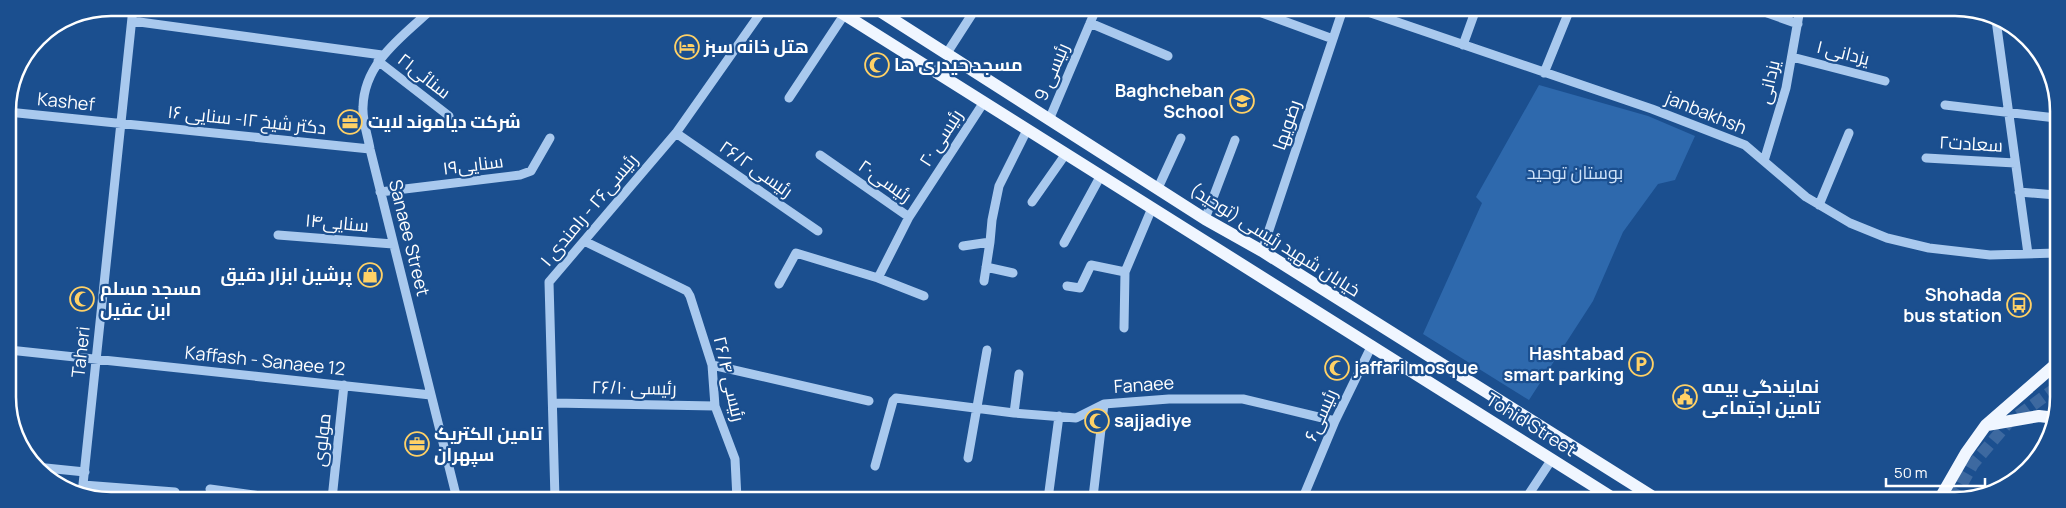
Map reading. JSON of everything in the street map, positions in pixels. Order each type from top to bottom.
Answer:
[{"type":"main road","points":[[845,16],[1152,208]]},
{"type":"main road","name":"خیابان شهید رئیسی (توحید)","points":[[895,16],[947,54],[1049,120],[1205,219],[1262,251],[1645,492]]},
{"type":"main road","name":"Tohid Street","points":[[1152,208],[1604,492]]},
{"type":"main road","points":[[1944,492],[1966,452],[1986,425],[2050,369]]},
{"type":"main road","points":[[1986,425],[2039,416],[2048,417]]},
{"type":"street","name":"Taheri","points":[[83,488],[132,16]]},
{"type":"street","name":"Sanaee Street","points":[[425,16],[380,58],[368,80],[363,107],[380,192],[454,492]]},
{"type":"street","name":"رئیسی۲۶ - رامندی ۱","points":[[555,492],[550,282],[676,133],[758,16]]},
{"type":"street","points":[[789,98],[837,16]]},
{"type":"street","points":[[947,54],[971,16]]},
{"type":"street","name":"رئیسی 9","points":[[1049,120],[1093,16]]},
{"type":"street","points":[[1270,16],[1333,39]]},
{"type":"street","name":"رضویها","points":[[1262,251],[1341,16]]},
{"type":"street","name":"janbakhsh","points":[[1379,16],[1652,109],[1745,145],[1806,197],[1850,223],[1887,238],[1929,248],[1990,255],[2050,253]]},
{"type":"street","points":[[1464,45],[1474,16]]},
{"type":"street","points":[[1544,73],[1567,16]]},
{"type":"street","points":[[1776,16],[1798,24]]},
{"type":"street","name":"یزدانی","points":[[1764,161],[1786,88],[1799,16]]},
{"type":"street","points":[[132,21],[380,58]]},
{"type":"street","points":[[1090,23],[1168,56]]},
{"type":"street","points":[[1997,26],[2028,254]]},
{"type":"street","name":"سنائی٢١","points":[[380,58],[449,116]]},
{"type":"street","name":"یزدانی ۱","points":[[1792,58],[1885,81]]},
{"type":"street","name":"رئیسی ۲۰","points":[[909,217],[984,102]]},
{"type":"street","points":[[1945,105],[2050,117]]},
{"type":"street","name":"Kashef","points":[[16,113],[121,124]]},
{"type":"street","name":"دکتر شیخ ۱۲- سنایی ۱۶","points":[[121,124],[370,149]]},
{"type":"street","points":[[984,281],[992,220],[999,186],[1027,130]]},
{"type":"street","name":"رئیسی ۲۶/۲","points":[[676,133],[818,231]]},
{"type":"street","points":[[1819,205],[1848,133]]},
{"type":"street","name":"سنایی۱۹","points":[[380,192],[520,175],[531,171],[550,138]]},
{"type":"street","points":[[1158,188],[1181,138]]},
{"type":"street","points":[[1205,219],[1235,140]]},
{"type":"street","name":"رئیسی۲۰","points":[[820,155],[909,217],[878,278]]},
{"type":"street","points":[[1032,202],[1066,155]]},
{"type":"street","name":"سعادت۲","points":[[1926,158],[2015,163]]},
{"type":"street","points":[[1064,243],[1100,177]]},
{"type":"street","points":[[2019,192],[2050,194]]},
{"type":"street","points":[[1124,328],[1125,272],[1152,208]]},
{"type":"street","name":"سنایی۱۴","points":[[278,235],[393,244]]},
{"type":"street","name":"رئیسی ۲۶/۴","points":[[584,241],[687,291],[712,365],[715,406],[735,459],[737,492]]},
{"type":"street","points":[[963,246],[990,242]]},
{"type":"street","points":[[779,284],[796,254],[878,278],[924,296]]},
{"type":"street","points":[[1067,286],[1080,288],[1091,265],[1125,272]]},
{"type":"street","points":[[986,267],[1013,273]]},
{"type":"street","name":"رئیسی۶","points":[[1305,492],[1335,421],[1372,345]]},
{"type":"street","points":[[968,458],[987,350]]},
{"type":"street","name":"Kaffash - Sanaee 12","points":[[16,351],[431,394]]},
{"type":"street","points":[[712,365],[869,401]]},
{"type":"street","points":[[1014,413],[1019,374]]},
{"type":"street","name":"مولوی","points":[[333,492],[344,386]]},
{"type":"street","name":"Fanaee","points":[[874,466],[893,401],[896,398],[1014,413],[1076,418],[1104,404],[1169,399],[1243,399],[1335,421]]},
{"type":"street","name":"رئیسی ۲۶/۱۰","points":[[553,403],[715,406]]},
{"type":"street","points":[[1094,492],[1104,404]]},
{"type":"street","points":[[1049,492],[1059,416]]},
{"type":"street","points":[[1530,492],[1552,459]]},
{"type":"street","points":[[49,468],[85,472]]},
{"type":"street","points":[[210,489],[232,492]]},
{"type":"street","points":[[94,490],[175,492]]},
{"type":"green space","name":"بوستان توحید","points":[[1539,85],[1648,116],[1695,136],[1675,180],[1658,184],[1623,232],[1593,301],[1529,400],[1423,334],[1482,203],[1476,197]]},
{"type":"tunnel","points":[[1957,492],[1973,464],[2008,423],[2050,392]]},
{"type":"place","name":"هتل خانه سبز","points":[[687,47]]},
{"type":"place","name":"مسجد حیدری ها","points":[[877,65]]},
{"type":"place","name":"Baghcheban School","points":[[1242,101]]},
{"type":"place","name":"شرکت دیاموند لایت","points":[[350,122]]},
{"type":"place","name":"پرشین ابزار دقیق","points":[[370,275]]},
{"type":"place","name":"مسجد مسلم ابن عقیل","points":[[82,299]]},
{"type":"place","name":"Shohada bus station","points":[[2019,305]]},
{"type":"place","name":"Hashtabad smart parking","points":[[1641,364]]},
{"type":"place","name":"jaffari mosque","points":[[1337,368]]},
{"type":"place","name":"نمایندگی بیمه تامین اجتماعی","points":[[1685,397]]},
{"type":"place","name":"sajjadiye","points":[[1097,421]]},
{"type":"place","name":"تامین الکتریک سپهران","points":[[417,444]]}]
